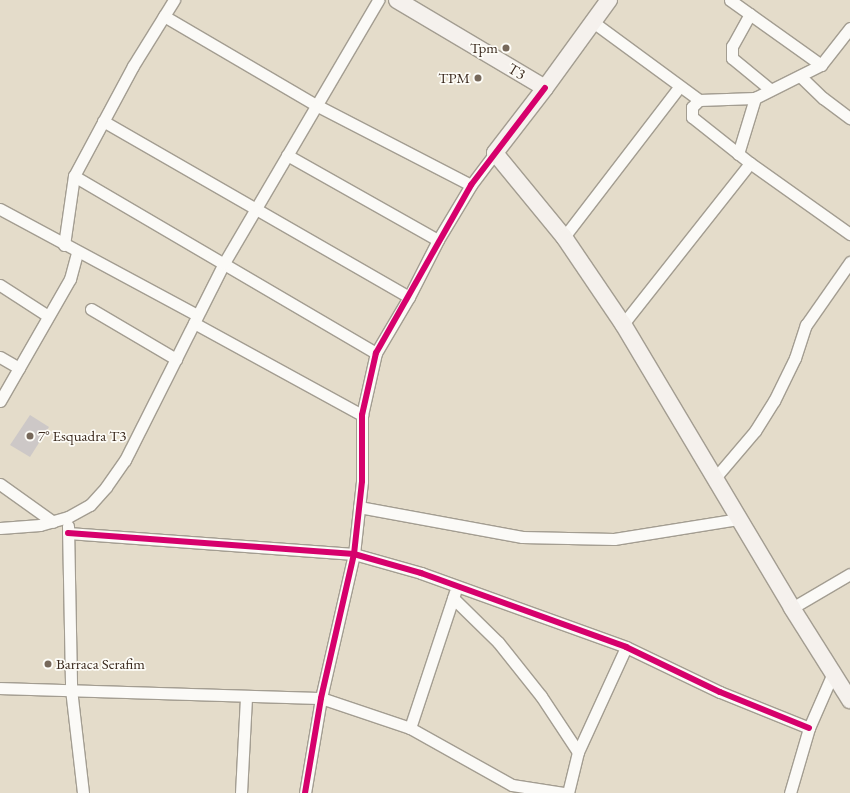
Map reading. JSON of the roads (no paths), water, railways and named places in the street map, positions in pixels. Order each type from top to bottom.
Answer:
[{"type":"street","points":[[64,245],[74,176],[103,121],[174,0]]},
{"type":"street","points":[[0,528],[40,525],[68,518],[90,505],[125,460],[224,263],[378,0]]},
{"type":"street","name":"T3","points":[[396,0],[545,88]]},
{"type":"street","points":[[305,793],[321,698],[354,554],[362,481],[362,416],[376,353],[409,297],[438,240],[472,184],[545,88],[609,0]]},
{"type":"street","points":[[735,1],[750,14],[821,66]]},
{"type":"street","points":[[750,14],[732,46],[732,58],[771,90]]},
{"type":"street","points":[[164,16],[316,105],[472,184]]},
{"type":"street","points":[[593,22],[678,87],[699,100],[755,98],[821,66],[850,28]]},
{"type":"street","points":[[800,76],[823,98],[850,118]]},
{"type":"street","points":[[564,236],[678,87]]},
{"type":"street","points":[[738,154],[755,98]]},
{"type":"street","points":[[699,100],[692,107],[692,117],[750,164],[850,234]]},
{"type":"street","points":[[103,121],[409,297]]},
{"type":"street","points":[[495,153],[564,236],[623,324],[792,608],[849,696]]},
{"type":"street","points":[[287,155],[438,240]]},
{"type":"street","points":[[623,324],[750,164]]},
{"type":"street","points":[[74,176],[376,353]]},
{"type":"street","points":[[0,209],[196,319],[362,416]]},
{"type":"street","points":[[0,401],[70,279],[77,252]]},
{"type":"street","points":[[715,478],[755,431],[770,407],[795,358],[806,325],[850,262]]},
{"type":"street","points":[[0,285],[48,316]]},
{"type":"street","points":[[91,309],[176,359]]},
{"type":"street","points":[[0,357],[19,368]]},
{"type":"street","points":[[0,484],[53,522]]},
{"type":"street","points":[[359,507],[429,522],[522,536],[614,539],[739,519]]},
{"type":"street","points":[[68,518],[71,689],[82,793]]},
{"type":"street","points":[[68,533],[354,554],[457,586],[626,647],[720,692],[808,728]]},
{"type":"street","points":[[792,608],[850,574]]},
{"type":"street","points":[[410,728],[457,586]]},
{"type":"street","points":[[453,598],[502,648],[541,696],[578,752]]},
{"type":"street","points":[[568,793],[578,752],[626,647]]},
{"type":"street","points":[[790,793],[808,728],[833,673]]},
{"type":"street","points":[[0,688],[71,689],[321,698],[410,728],[514,789],[563,793]]},
{"type":"street","points":[[241,793],[246,696]]},
{"type":"place","name":"Tpm","points":[[506,48]]},
{"type":"place","name":"TPM","points":[[478,78]]},
{"type":"place","name":"7° Esquadra T3","points":[[30,436]]},
{"type":"place","name":"Barraca Serafim","points":[[48,664]]}]
